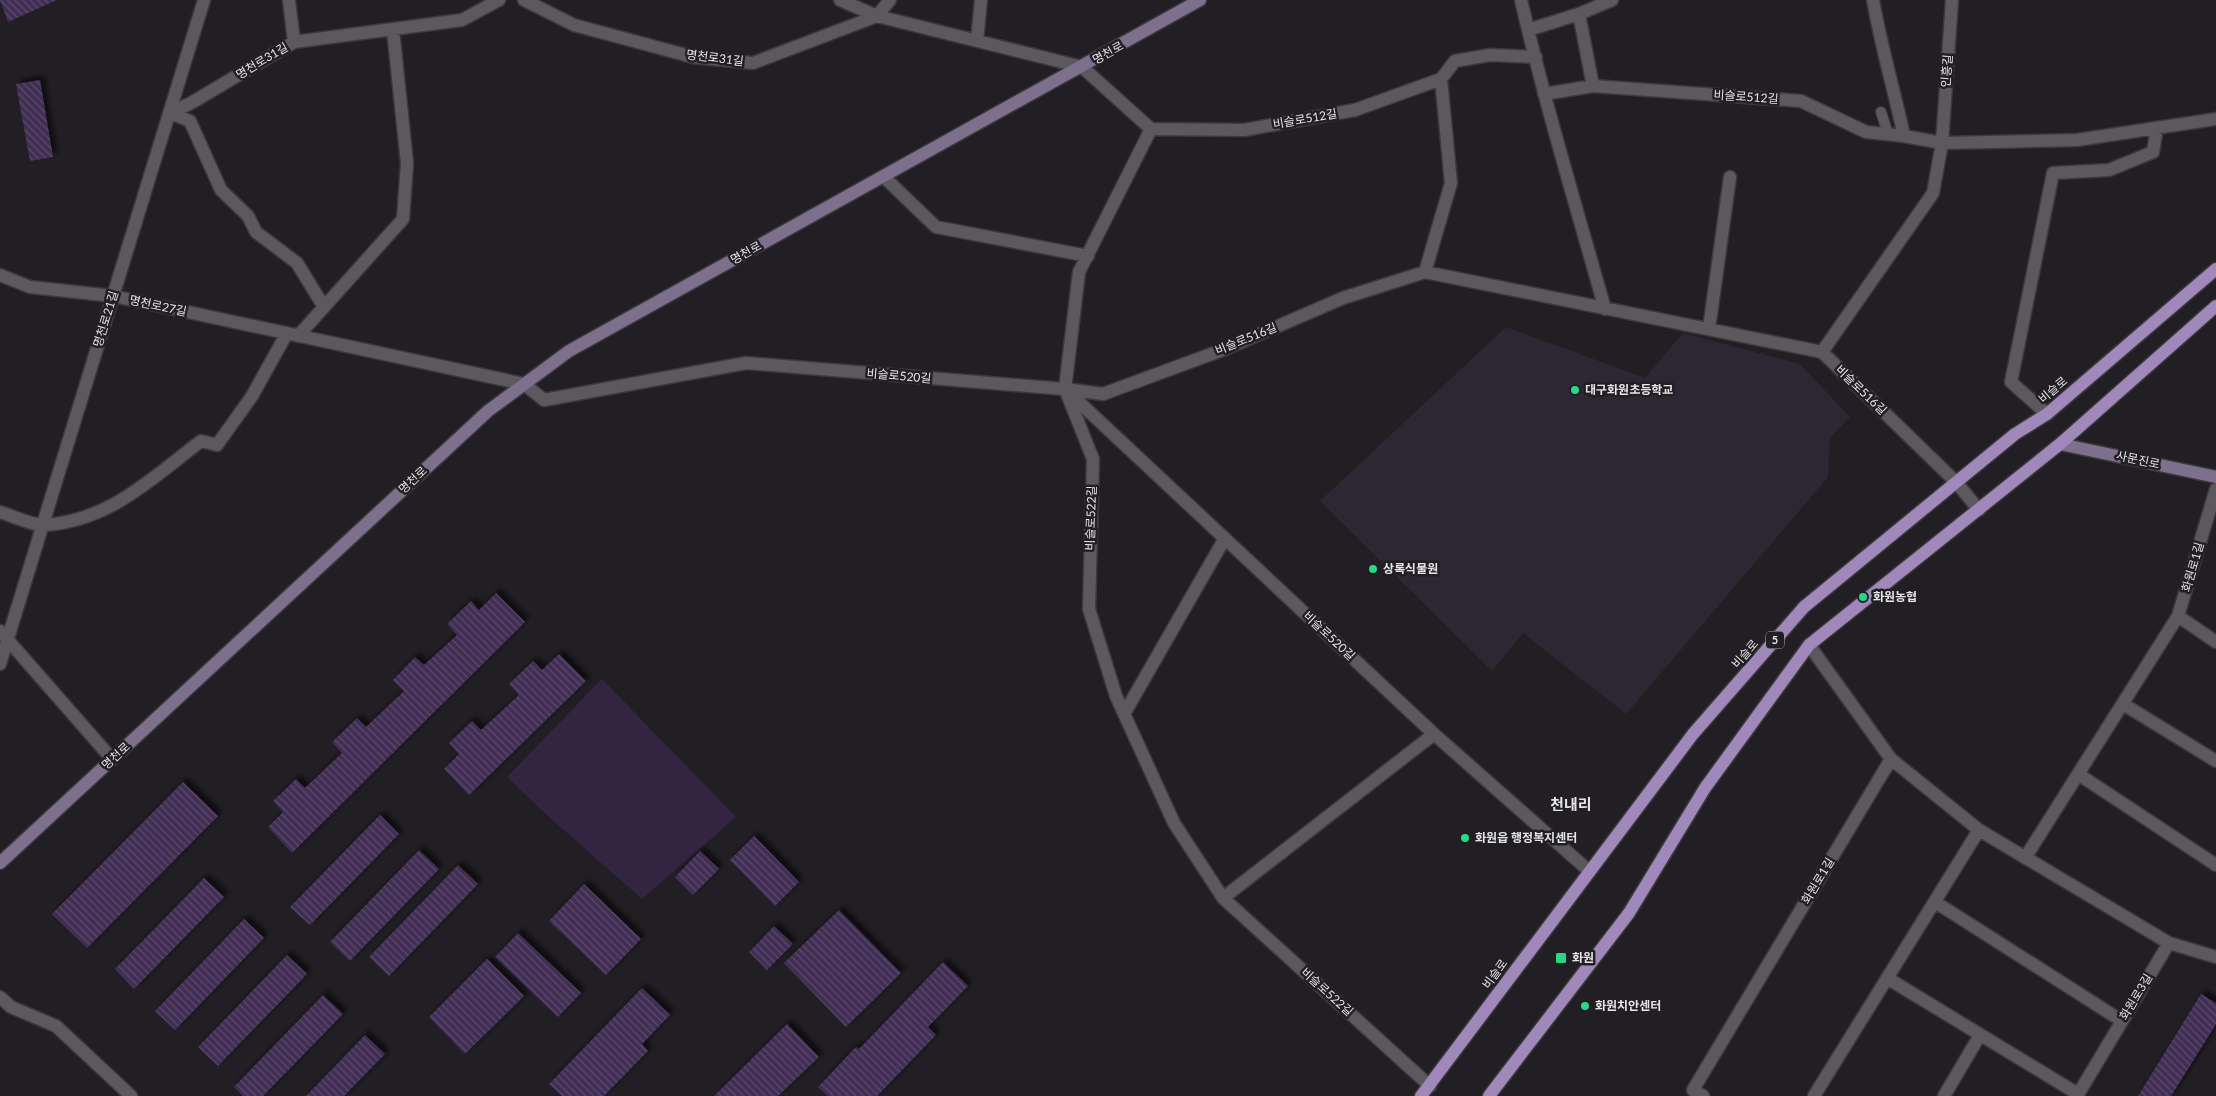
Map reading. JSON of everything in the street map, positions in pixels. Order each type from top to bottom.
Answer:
[{"type":"main road","name":"비슬로","points":[[1421,1096],[1588,870],[1693,734],[1804,607],[2015,434],[2047,414],[2216,269]]},
{"type":"main road","name":"5","points":[[1489,1096],[1629,913],[1705,788],[1809,645],[1980,510],[2060,444],[2216,306]]},
{"type":"street","name":"명천로21길","points":[[0,664],[4,635],[43,525],[204,0]]},
{"type":"street","points":[[289,0],[294,42]]},
{"type":"street","name":"명천로31길","points":[[170,113],[191,103],[294,42],[462,20],[499,0]]},
{"type":"street","name":"명천로31길","points":[[524,0],[574,25],[592,30],[693,57],[753,63],[877,16]]},
{"type":"street","points":[[840,0],[877,16],[1082,67],[1151,129]]},
{"type":"street","points":[[877,16],[890,0]]},
{"type":"street","points":[[977,41],[981,0]]},
{"type":"street","name":"명천로","points":[[0,863],[488,411],[570,350],[1200,0]]},
{"type":"street","points":[[1521,0],[1544,94],[1605,308]]},
{"type":"street","points":[[1528,30],[1579,14],[1612,0]]},
{"type":"street","points":[[1873,0],[1878,32],[1892,80],[1904,136]]},
{"type":"street","name":"인흥길","points":[[1942,143],[1952,0]]},
{"type":"street","points":[[1579,14],[1594,86]]},
{"type":"street","points":[[0,512],[43,525],[93,515],[120,502],[201,441],[217,445],[292,335],[324,307],[403,219],[406,175],[393,30]]},
{"type":"street","points":[[1425,272],[1450,183],[1441,80],[1455,61],[1490,55],[1536,57]]},
{"type":"street","name":"비슬로512길","points":[[1151,129],[1244,130],[1355,110],[1441,80]]},
{"type":"street","name":"비슬로512길","points":[[1544,94],[1594,86],[1801,101],[1866,132],[1942,143],[2077,140],[2216,119]]},
{"type":"street","points":[[170,113],[190,121],[221,190],[248,216],[256,232],[298,263],[324,307]]},
{"type":"street","points":[[2047,414],[2010,382],[2053,173],[2109,170],[2153,152],[2157,128]]},
{"type":"street","name":"비슬로522길","points":[[1151,129],[1079,272],[1065,389],[1093,459],[1089,609],[1116,696],[1174,824],[1223,898],[1430,1086]]},
{"type":"street","points":[[1822,352],[1933,193],[1942,143]]},
{"type":"street","points":[[884,177],[936,228],[1088,256]]},
{"type":"street","points":[[1709,330],[1730,177]]},
{"type":"street","name":"비슬로516길","points":[[1065,389],[1103,394],[1225,348],[1343,298],[1425,272],[1822,352],[1956,482],[1980,510]]},
{"type":"street","name":"명천로27길","points":[[0,275],[30,287],[113,296],[524,384]]},
{"type":"street","name":"비슬로520길","points":[[524,384],[544,400],[746,363],[1065,389],[1434,734],[1588,870]]},
{"type":"street","name":"사문진로","points":[[2060,444],[2216,477]]},
{"type":"street","name":"화원로1길","points":[[2025,858],[2178,616],[2216,488]]},
{"type":"street","points":[[1124,714],[1225,538]]},
{"type":"street","points":[[2178,616],[2216,642]]},
{"type":"street","points":[[4,635],[112,759]]},
{"type":"street","points":[[1809,645],[1891,759],[1979,830],[2169,943],[2216,957]]},
{"type":"street","points":[[2123,704],[2216,761]]},
{"type":"street","points":[[1223,898],[1434,734]]},
{"type":"street","name":"화원로1길","points":[[1703,1096],[1693,1090],[1891,759]]},
{"type":"street","points":[[2078,774],[2216,866]]},
{"type":"street","points":[[1814,1096],[1979,830]]},
{"type":"street","points":[[1935,902],[2122,1021]]},
{"type":"street","name":"화원로3길","points":[[1980,1035],[2078,1095],[2169,943]]},
{"type":"street","points":[[1887,978],[1980,1035],[1944,1096]]},
{"type":"street","points":[[0,997],[11,1007],[56,1026],[131,1096]]},
{"type":"lane","points":[[1881,112],[1888,134]]},
{"type":"shaded area","points":[[1506,327],[1645,378],[1683,333],[1800,364],[1850,417],[1830,438],[1828,477],[1626,714],[1523,633],[1492,671],[1320,501]]},
{"type":"shaded area","points":[[602,679],[736,817],[642,899],[549,817],[507,777]]},
{"type":"building","points":[[0,0],[57,0],[8,22]]},
{"type":"building","points":[[40,80],[53,157],[30,161],[16,84]]},
{"type":"building","points":[[496,593],[525,622],[292,853],[268,827],[283,812],[273,801],[296,779],[305,788],[342,753],[332,742],[357,718],[366,727],[404,691],[393,680],[415,657],[424,665],[457,635],[447,624],[471,601],[479,610]]},
{"type":"building","points":[[559,654],[586,681],[469,795],[444,769],[459,754],[449,743],[472,721],[481,730],[519,695],[509,684],[533,661],[542,670]]},
{"type":"building","points":[[183,782],[218,816],[87,948],[52,914]]},
{"type":"building","points":[[380,815],[399,834],[310,925],[290,907]]},
{"type":"building","points":[[754,836],[799,882],[775,906],[730,860]]},
{"type":"building","points":[[419,850],[439,869],[350,961],[330,942]]},
{"type":"building","points":[[700,851],[719,869],[693,895],[675,877]]},
{"type":"building","points":[[458,865],[478,884],[389,976],[369,957]]},
{"type":"building","points":[[204,878],[224,897],[134,989],[115,969]]},
{"type":"building","points":[[584,884],[641,939],[606,975],[549,921]]},
{"type":"building","points":[[839,910],[901,973],[846,1027],[784,963]]},
{"type":"building","points":[[244,919],[264,938],[175,1030],[155,1011]]},
{"type":"building","points":[[774,926],[793,944],[767,970],[749,952]]},
{"type":"building","points":[[518,933],[581,993],[558,1017],[495,957]]},
{"type":"building","points":[[287,955],[307,974],[218,1066],[198,1047]]},
{"type":"building","points":[[487,959],[524,996],[465,1054],[429,1017]]},
{"type":"building","points":[[943,962],[968,986],[928,1027],[936,1035],[877,1096],[828,1096],[818,1087],[856,1047],[859,1049]]},
{"type":"building","points":[[642,988],[670,1015],[642,1044],[648,1051],[604,1096],[562,1096],[549,1084]]},
{"type":"building","points":[[2201,994],[2216,1003],[2216,1024],[2171,1096],[2138,1096]]},
{"type":"building","points":[[323,995],[343,1014],[263,1096],[243,1096],[234,1087]]},
{"type":"building","points":[[787,1024],[819,1057],[778,1096],[714,1096]]},
{"type":"building","points":[[365,1035],[385,1054],[344,1096],[306,1096]]},
{"type":"place","name":"대구화원초등학교","points":[[1575,390]]},
{"type":"place","name":"상록식물원","points":[[1373,569]]},
{"type":"place","name":"화원농협","points":[[1863,597]]},
{"type":"place","name":"화원읍 행정복지센터","points":[[1465,838]]},
{"type":"place","name":"화원","points":[[1561,958]]},
{"type":"place","name":"화원치안센터","points":[[1585,1006]]},
{"type":"district","name":"천내리","points":[[1571,805]]}]
